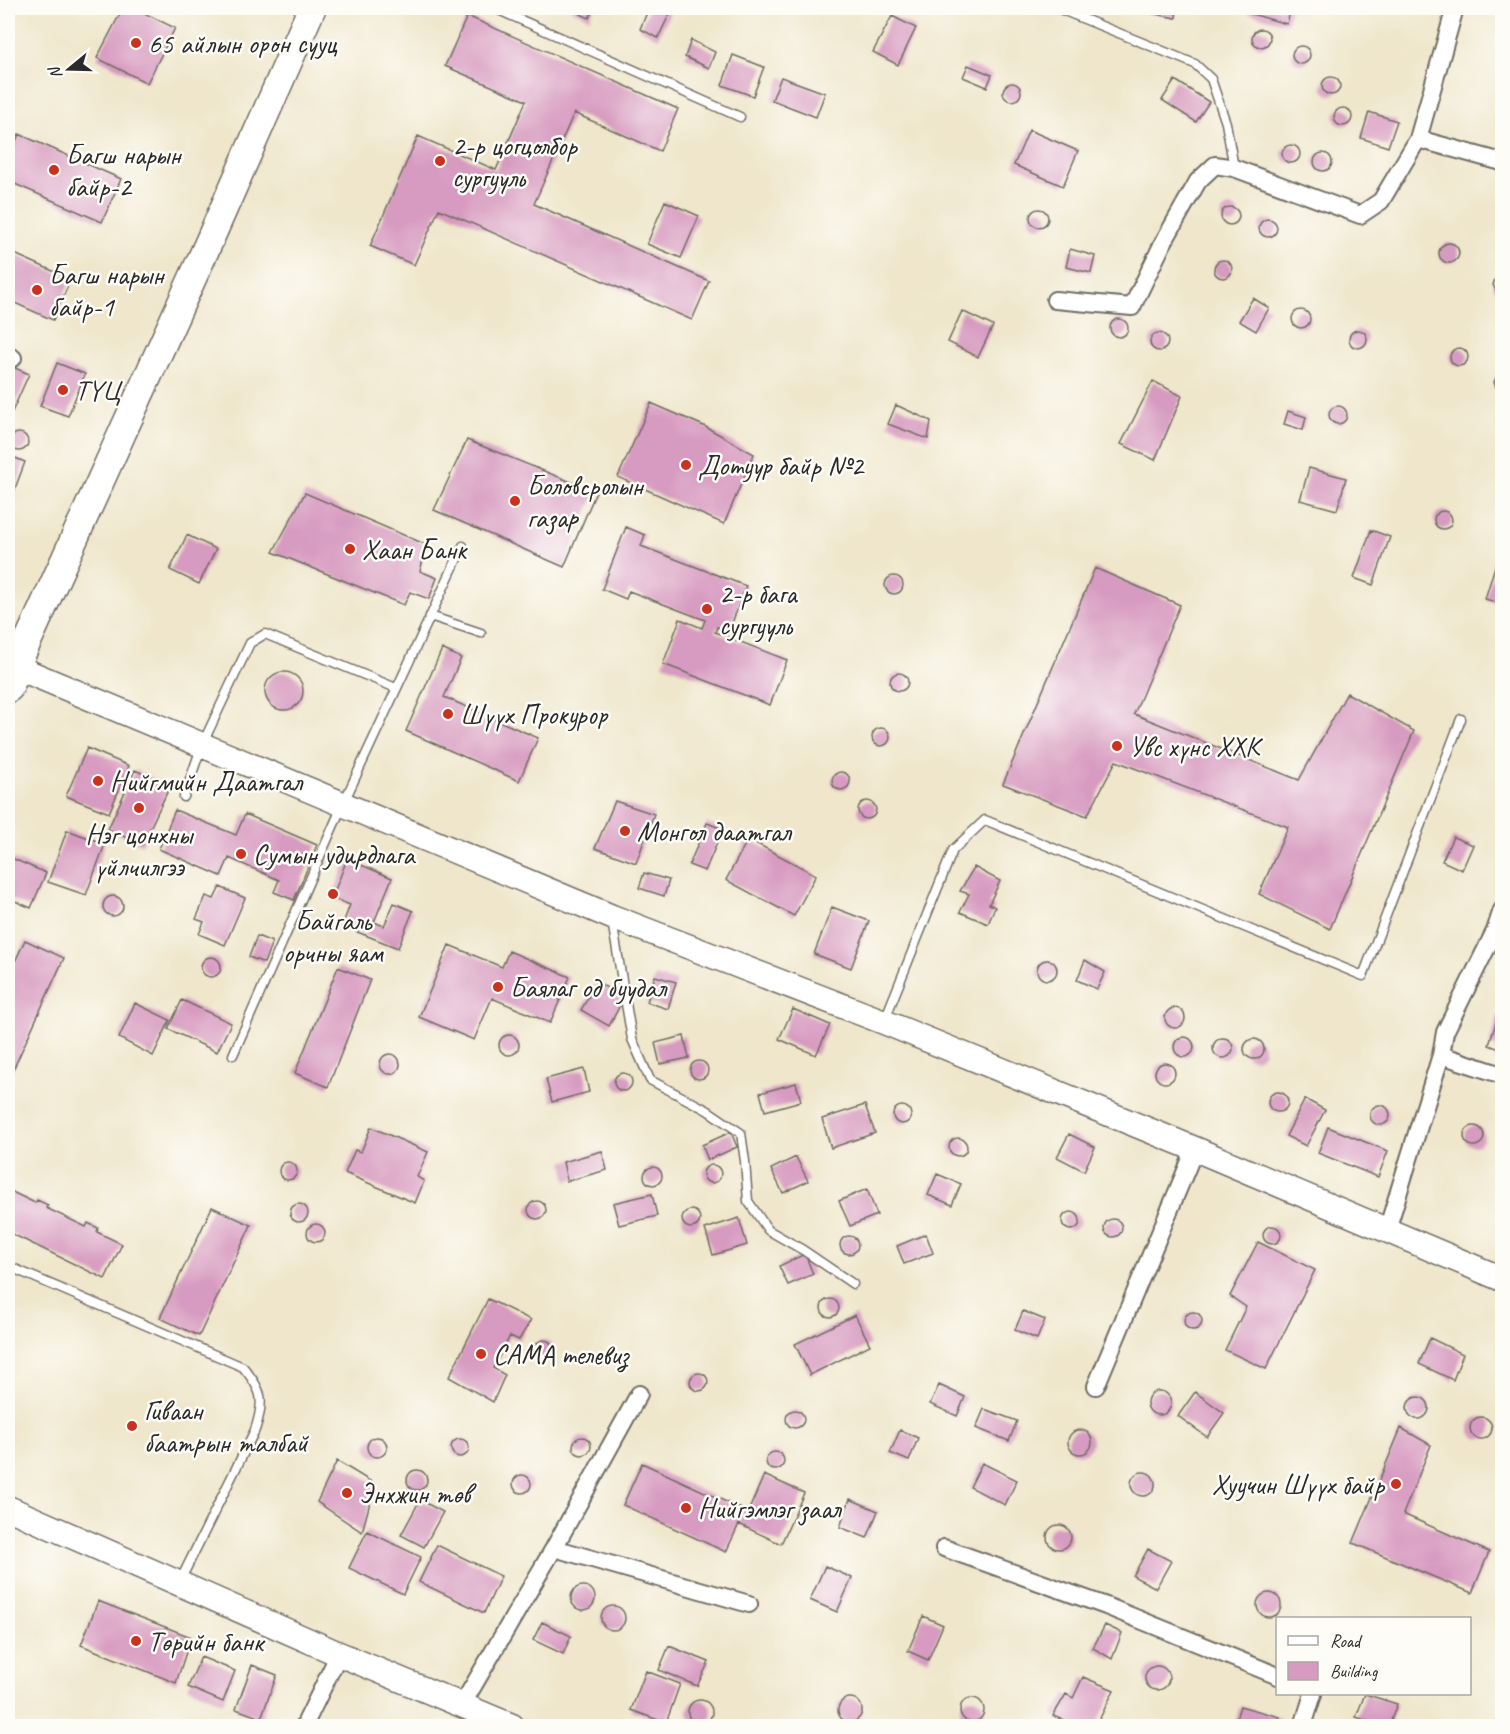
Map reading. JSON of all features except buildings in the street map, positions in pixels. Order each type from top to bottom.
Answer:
[{"type":"main road","points":[[10,670],[208,244],[312,8]]},
{"type":"street","points":[[1055,300],[1132,307],[1163,243],[1198,181],[1215,165],[1234,168],[1360,215],[1381,201],[1418,139],[1455,8]]},
{"type":"street","points":[[1418,139],[1503,162]]},
{"type":"street","points":[[10,670],[202,745],[612,917],[884,1022],[1195,1149],[1503,1279]]},
{"type":"street","points":[[1387,1230],[1441,1055],[1445,1032],[1499,932],[1503,910]]},
{"type":"street","points":[[1441,1055],[1503,1075]]},
{"type":"street","points":[[1096,1386],[1195,1149]]},
{"type":"street","points":[[462,1706],[554,1548],[639,1394]]},
{"type":"street","points":[[8,1508],[339,1654],[512,1726]]},
{"type":"street","points":[[554,1548],[748,1604]]},
{"type":"street","points":[[944,1548],[1106,1606],[1276,1675]]},
{"type":"street","points":[[304,1726],[339,1654]]},
{"type":"street","points":[[1304,1726],[1313,1695]]},
{"type":"lane","points":[[494,8],[740,117]]},
{"type":"lane","points":[[1057,8],[1195,64],[1211,79],[1226,123],[1234,168]]},
{"type":"lane","points":[[233,1055],[343,804],[463,546]]},
{"type":"lane","points":[[430,616],[482,633]]},
{"type":"lane","points":[[184,797],[202,745],[250,643],[265,634],[396,688]]},
{"type":"lane","points":[[884,1022],[953,850],[985,820],[1363,976],[1461,719]]},
{"type":"lane","points":[[612,917],[632,1039],[650,1080],[707,1110],[741,1133],[746,1161],[748,1201],[768,1230],[803,1250],[853,1284]]},
{"type":"lane","points":[[8,1266],[243,1367],[258,1385],[262,1409],[255,1430],[178,1583]]},
{"type":"place","name":"65 айлын орон сууц","points":[[136,43]]},
{"type":"place","name":"2-р цогцолбор сургууль","points":[[440,161]]},
{"type":"place","name":"Багш нарын байр-2","points":[[54,170]]},
{"type":"place","name":"Багш нарын байр-1","points":[[37,290]]},
{"type":"place","name":"ТҮЦ","points":[[63,390]]},
{"type":"place","name":"Дотуур байр №2","points":[[686,465]]},
{"type":"place","name":"Боловсролын газар","points":[[515,501]]},
{"type":"place","name":"Хаан Банк","points":[[350,549]]},
{"type":"place","name":"2-р бага сургууль","points":[[707,609]]},
{"type":"place","name":"Шүүх Прокурор","points":[[448,714]]},
{"type":"place","name":"Увс хүнс ХХК","points":[[1117,746]]},
{"type":"place","name":"Нийгмийн Даатгал","points":[[98,781]]},
{"type":"place","name":"Нэг цонхны үйлчилгээ","points":[[139,808]]},
{"type":"place","name":"Монгол даатгал","points":[[625,831]]},
{"type":"place","name":"Сумын удирдлага","points":[[241,854]]},
{"type":"place","name":"Байгаль орчны яам","points":[[333,894]]},
{"type":"place","name":"Баялаг од буудал","points":[[498,987]]},
{"type":"place","name":"САМА телевиз","points":[[481,1354]]},
{"type":"place","name":"Гиваан баатрын талбай","points":[[132,1426]]},
{"type":"place","name":"Хуучин Шүүх байр","points":[[1396,1484]]},
{"type":"place","name":"Энхжин төв","points":[[347,1493]]},
{"type":"place","name":"Нийгэмлэг заал","points":[[686,1508]]},
{"type":"place","name":"Төрийн банк","points":[[136,1641]]}]
